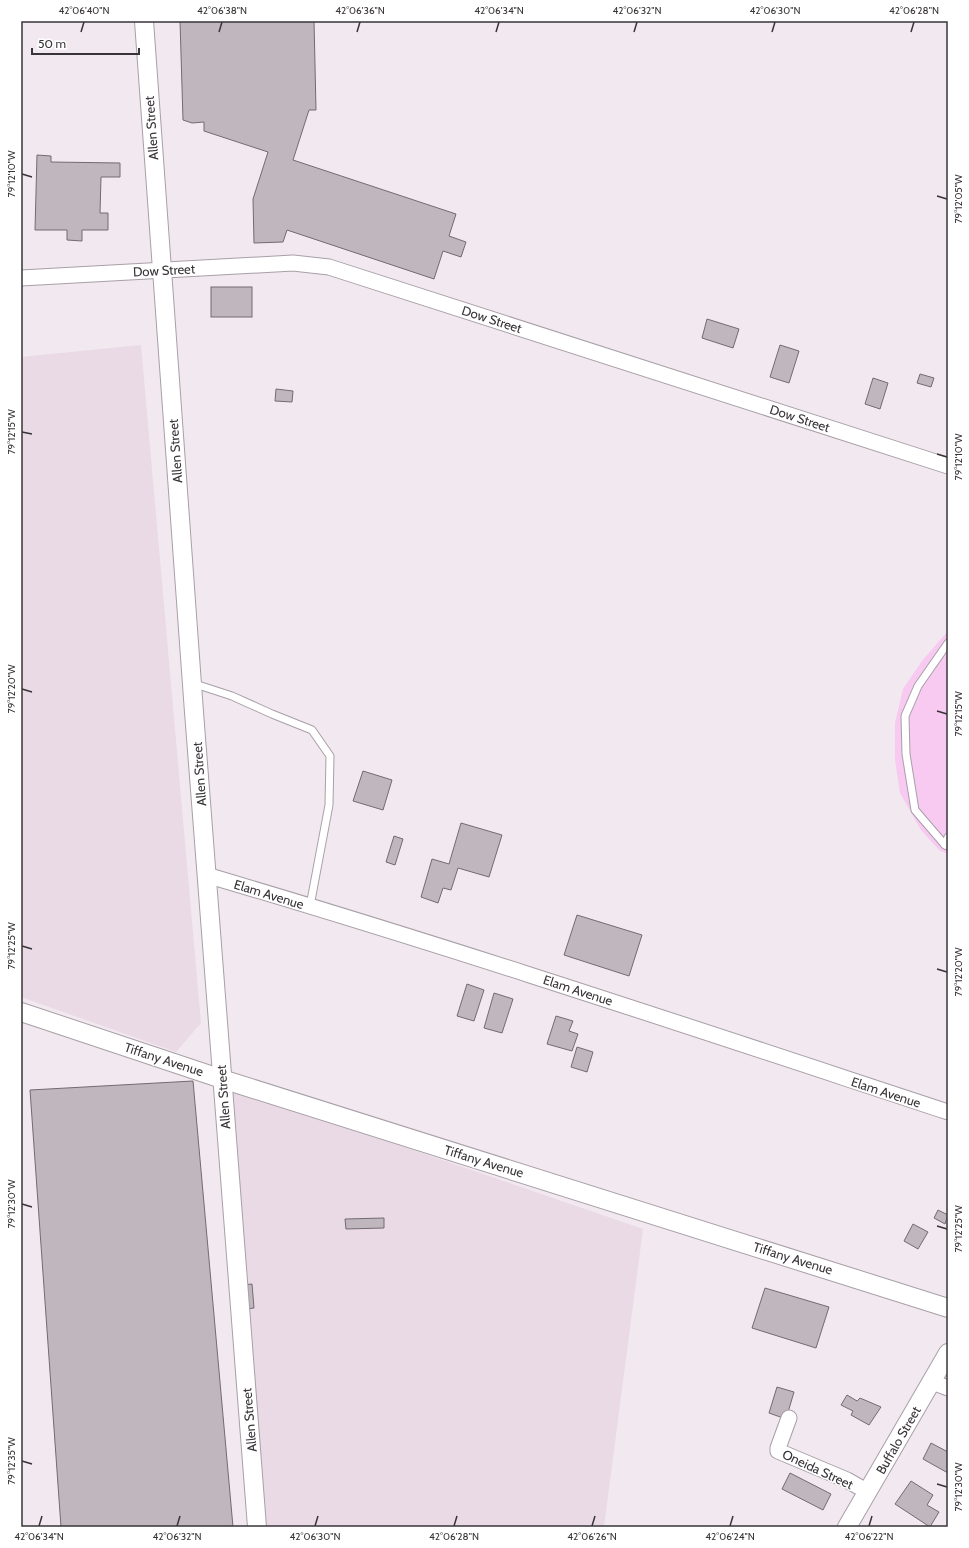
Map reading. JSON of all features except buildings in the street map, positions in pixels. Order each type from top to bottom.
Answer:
[{"type":"street","name":"Allen Street","points":[[144,21],[206,875],[257,1527]]},
{"type":"street","name":"Dow Street","points":[[21,278],[293,263],[329,267],[947,462]]},
{"type":"street","name":"Elam Avenue","points":[[206,875],[564,986],[948,1112]]},
{"type":"street","name":"Tiffany Avenue","points":[[21,1012],[222,1079],[948,1308]]},
{"type":"street","name":"Buffalo Street","points":[[847,1527],[868,1492],[940,1385],[948,1353]]},
{"type":"street","name":"Oneida Street","points":[[789,1418],[778,1451],[847,1480],[868,1492]]},
{"type":"lane","points":[[947,846],[915,810],[906,754],[905,716],[918,686],[948,643]]},
{"type":"lane","points":[[192,683],[232,696],[312,730],[330,756],[329,805],[310,906]]},
{"type":"lane","points":[[947,846],[948,837]]},
{"type":"shaded area","points":[[141,345],[201,1023],[176,1052],[21,997],[21,357]]},
{"type":"shaded area","points":[[948,631],[948,854],[939,850],[921,830],[900,793],[895,760],[895,723],[903,689],[922,661]]},
{"type":"shaded area","points":[[231,1087],[643,1229],[604,1527],[261,1527]]}]
